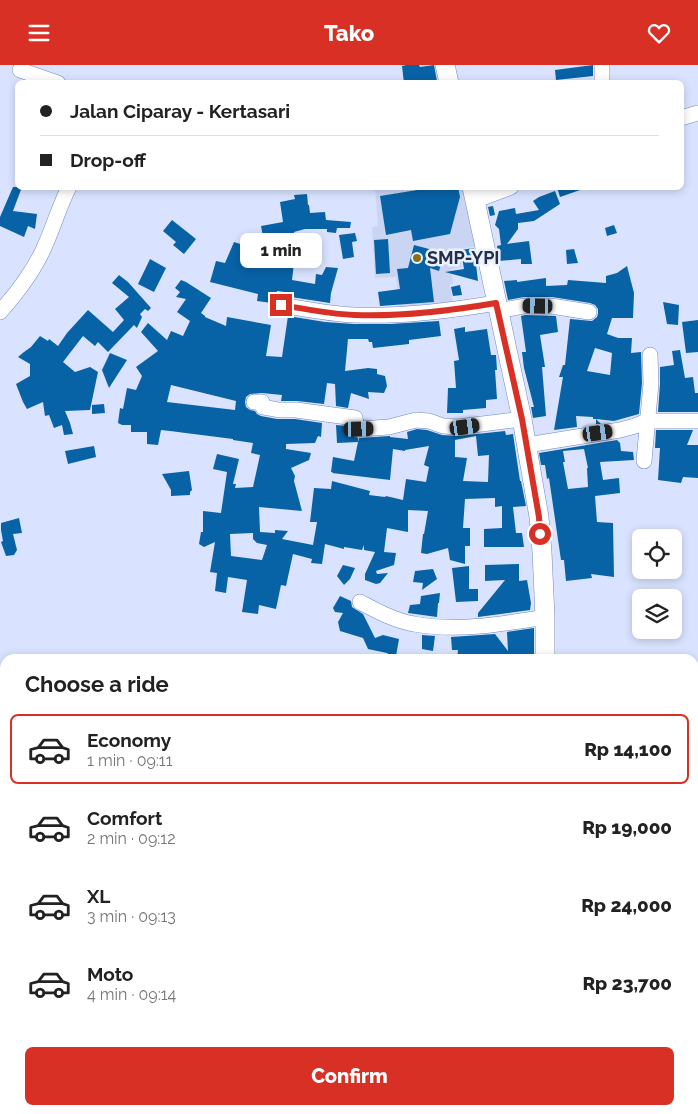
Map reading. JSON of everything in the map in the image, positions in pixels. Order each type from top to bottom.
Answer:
[{"type":"main road","points":[[445,65],[448,80]]},
{"type":"main road","points":[[473,194],[522,419],[539,517],[542,543],[545,654]]},
{"type":"street","points":[[602,65],[602,80]]},
{"type":"street","points":[[20,70],[49,80]]},
{"type":"street","points":[[684,117],[698,113]]},
{"type":"street","points":[[0,312],[32,271],[43,250],[68,190]]},
{"type":"street","points":[[473,194],[495,190]]},
{"type":"street","points":[[281,305],[327,313],[353,315],[396,315],[524,306],[589,312]]},
{"type":"street","points":[[644,461],[651,383],[650,355]]},
{"type":"street","points":[[254,402],[262,402],[263,407],[279,410],[296,410],[356,418],[357,428],[359,429],[388,427],[416,420],[458,427],[522,419]]},
{"type":"street","points":[[527,445],[620,430],[647,421],[698,421]]},
{"type":"street","points":[[360,602],[386,615],[413,624],[449,628],[484,627],[545,617]]},
{"type":"shaded area","name":"SMP-YPI","points":[[375,190],[463,190],[476,246],[460,249],[462,267],[451,269],[453,284],[450,285],[453,307],[400,312],[396,277],[375,278],[372,227],[378,226]]},
{"type":"building","points":[[419,65],[420,67],[434,65],[437,80],[404,80],[402,66]]},
{"type":"building","points":[[593,65],[593,76],[556,80],[555,70]]},
{"type":"building","points":[[13,187],[15,187],[15,190],[21,190],[13,211],[37,214],[35,229],[28,226],[24,237],[0,226],[0,217]]},
{"type":"building","points":[[417,190],[459,190],[460,197],[450,234],[413,241],[411,230],[386,235],[380,196]]},
{"type":"building","points":[[558,190],[580,190],[560,197]]},
{"type":"building","points":[[555,191],[560,204],[534,221],[518,223],[518,229],[507,244],[529,241],[532,264],[521,264],[521,259],[499,261],[497,246],[501,245],[499,229],[495,225],[499,211],[515,208],[516,214],[539,210],[533,201]]},
{"type":"building","points":[[307,194],[310,213],[325,212],[326,220],[351,222],[350,228],[337,228],[336,233],[327,232],[327,229],[305,229],[294,232],[296,247],[292,280],[315,284],[316,274],[322,275],[326,267],[338,268],[330,303],[291,297],[292,293],[277,291],[272,303],[257,301],[258,294],[210,282],[216,261],[225,263],[234,242],[253,248],[254,246],[265,247],[261,226],[283,222],[280,202],[295,199],[294,195]]},
{"type":"building","points":[[493,206],[495,215],[490,216],[488,207]]},
{"type":"building","points":[[172,220],[196,239],[184,254],[173,245],[176,242],[163,231]]},
{"type":"building","points":[[614,225],[617,233],[607,236],[605,228]]},
{"type":"building","points":[[355,233],[357,241],[352,242],[354,257],[343,259],[339,235]]},
{"type":"building","points":[[388,239],[390,273],[376,274],[374,240]]},
{"type":"building","points":[[414,245],[444,253],[439,271],[430,268],[434,302],[380,306],[378,292],[400,289],[397,269],[408,268]]},
{"type":"building","points":[[474,248],[478,281],[445,272],[464,269],[461,250]]},
{"type":"building","points":[[574,249],[578,263],[567,264],[566,250]]},
{"type":"building","points":[[150,259],[166,268],[154,292],[138,284]]},
{"type":"building","points":[[627,266],[634,293],[633,318],[612,318],[607,334],[618,338],[632,338],[631,353],[641,352],[642,383],[639,414],[614,421],[576,416],[577,427],[554,430],[563,377],[559,377],[563,365],[565,365],[570,319],[592,321],[598,314],[598,309],[595,305],[552,297],[524,297],[508,300],[504,281],[517,280],[517,282],[546,278],[546,286],[567,285],[568,280],[606,283],[606,276],[617,273]],"holes":[[[595,348],[612,353],[610,375],[587,371]]]},
{"type":"building","points":[[119,275],[128,282],[151,308],[148,311],[145,309],[140,314],[142,317],[137,328],[134,325],[108,352],[98,342],[95,346],[83,336],[63,362],[75,372],[90,367],[98,372],[90,410],[65,411],[73,434],[64,435],[62,425],[54,428],[49,415],[45,416],[43,402],[27,409],[16,384],[30,376],[30,364],[18,357],[31,347],[40,336],[48,341],[49,339],[58,346],[88,310],[113,332],[124,320],[115,309],[129,297],[112,283]]},
{"type":"building","points":[[181,280],[211,298],[201,313],[205,317],[226,326],[227,317],[271,325],[266,356],[282,357],[288,316],[325,322],[354,324],[439,321],[441,336],[409,340],[409,344],[373,348],[372,342],[369,342],[368,339],[348,339],[345,371],[368,368],[377,369],[377,374],[385,376],[387,386],[384,393],[368,392],[369,399],[351,393],[348,408],[336,406],[335,384],[327,383],[324,404],[281,401],[282,395],[262,393],[250,394],[246,397],[246,407],[261,416],[322,423],[321,437],[318,436],[315,443],[286,444],[286,449],[311,453],[309,460],[291,468],[295,476],[294,481],[302,511],[259,507],[260,532],[275,533],[275,530],[288,531],[282,539],[313,545],[317,522],[310,522],[314,488],[331,489],[332,481],[370,491],[369,495],[403,500],[406,479],[426,482],[429,467],[424,465],[429,446],[405,451],[393,449],[390,480],[332,473],[333,457],[354,461],[359,438],[390,436],[408,439],[407,432],[417,429],[442,435],[458,436],[505,431],[506,435],[513,434],[526,506],[513,507],[516,533],[522,533],[524,547],[484,547],[484,529],[502,528],[502,506],[495,507],[495,498],[465,499],[463,528],[470,528],[470,546],[465,546],[465,564],[450,560],[448,548],[427,554],[421,553],[428,511],[408,510],[408,532],[387,528],[384,552],[396,553],[394,565],[376,571],[377,574],[388,573],[380,583],[376,584],[365,580],[365,574],[375,552],[364,550],[364,545],[362,550],[344,547],[344,549],[325,544],[322,564],[311,563],[312,559],[293,554],[286,586],[281,585],[276,609],[259,605],[258,614],[242,612],[247,580],[228,577],[226,593],[215,591],[217,573],[210,572],[215,542],[204,547],[199,544],[201,532],[203,532],[203,511],[221,513],[227,472],[213,469],[217,454],[239,459],[233,484],[236,484],[235,488],[253,487],[260,455],[251,453],[253,443],[161,430],[158,445],[147,444],[147,432],[131,432],[131,425],[118,423],[120,408],[123,409],[127,388],[136,390],[142,376],[136,367],[158,351],[141,332],[148,323],[167,340],[171,331],[183,336],[190,321],[177,312],[186,299],[176,297],[180,292],[175,288]],"holes":[[[171,385],[236,401],[235,410],[167,402]],[[476,436],[478,456],[489,455],[488,482],[463,481],[467,458],[455,457],[455,440]],[[253,533],[253,539],[257,543],[267,545],[262,560],[231,556],[230,534]]]},
{"type":"building","points":[[460,285],[462,295],[453,296],[451,287]]},
{"type":"building","points":[[663,302],[679,305],[678,325],[667,324]]},
{"type":"building","points":[[521,316],[556,316],[558,332],[540,335],[545,367],[542,367],[546,416],[533,418],[531,407],[534,407],[522,352],[526,352]]},
{"type":"building","points":[[698,320],[698,352],[686,353],[682,322]]},
{"type":"building","points":[[465,327],[465,332],[487,329],[491,355],[496,355],[497,399],[486,400],[486,408],[463,410],[463,413],[447,413],[448,388],[456,388],[454,361],[459,360],[454,329]]},
{"type":"building","points":[[680,350],[685,378],[693,377],[695,393],[698,393],[698,412],[658,412],[660,367],[674,365],[672,351]]},
{"type":"building","points":[[110,353],[127,360],[109,388],[102,370]]},
{"type":"building","points":[[104,404],[105,413],[92,414],[92,405]]},
{"type":"building","points":[[336,425],[347,426],[350,434],[358,438],[358,442],[337,443]]},
{"type":"building","points":[[656,430],[693,430],[687,445],[698,445],[698,478],[683,477],[681,483],[658,480],[660,448],[655,448]]},
{"type":"building","points":[[617,440],[620,443],[621,451],[633,452],[634,460],[600,462],[603,480],[619,478],[620,493],[595,496],[597,522],[613,523],[614,577],[591,574],[592,578],[566,581],[564,560],[561,560],[549,478],[547,479],[545,465],[541,465],[539,453]],"holes":[[[584,449],[588,468],[588,487],[568,489],[563,451]]]},
{"type":"building","points":[[94,446],[96,457],[68,464],[65,451]]},
{"type":"building","points":[[189,471],[192,490],[190,495],[171,496],[171,490],[162,474]]},
{"type":"building","points":[[19,518],[22,533],[13,534],[17,550],[14,555],[6,556],[1,542],[3,541],[1,523]]},
{"type":"building","points":[[519,564],[519,581],[527,580],[531,603],[530,610],[478,617],[478,613],[505,580],[485,581],[485,565]]},
{"type":"building","points":[[343,565],[355,568],[350,579],[344,585],[337,576]]},
{"type":"building","points":[[469,566],[469,589],[478,589],[478,601],[456,602],[452,568]]},
{"type":"building","points":[[433,569],[437,579],[422,590],[423,583],[413,582],[415,571]]},
{"type":"building","points":[[440,593],[437,617],[408,613],[410,605],[420,604],[421,596]]},
{"type":"building","points":[[340,596],[351,601],[352,607],[363,614],[375,638],[383,635],[399,639],[396,654],[368,649],[363,638],[340,631],[338,622],[343,613],[335,612],[333,608]]},
{"type":"building","points":[[534,628],[534,654],[458,654],[458,650],[452,650],[451,637],[495,634],[508,651],[507,632]]},
{"type":"building","points":[[422,635],[435,636],[433,651],[422,649]]},
{"type":"place","name":"SMP-YPI","points":[[417,258]]},
{"type":"route","points":[[281,305],[327,313],[396,315],[448,311],[496,303],[527,445],[540,534]]}]
